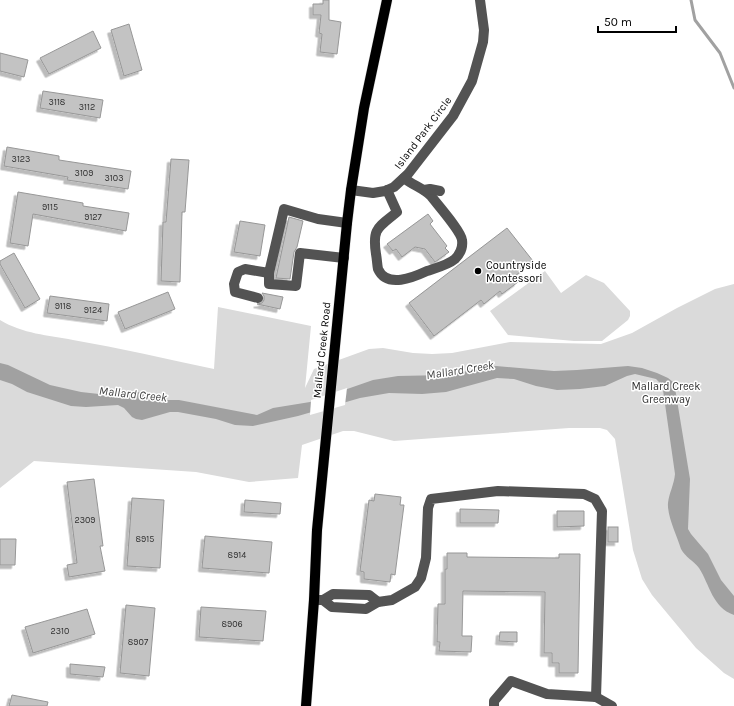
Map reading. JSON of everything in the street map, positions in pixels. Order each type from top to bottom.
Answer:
[{"type":"main road","name":"Mallard Creek Road","points":[[306,706],[318,600],[316,530],[347,223],[364,108],[387,0]]},
{"type":"street","name":"Island Park Circle","points":[[351,190],[373,193],[394,187],[404,178],[453,116],[472,81],[484,38],[480,0]]},
{"type":"street","points":[[387,190],[397,212],[377,229],[374,237],[379,271],[386,277],[398,280],[415,276],[449,262],[456,257],[461,249],[463,242],[460,234],[431,196],[404,178]]},
{"type":"street","points":[[424,190],[430,189],[440,191]]},
{"type":"street","points":[[344,258],[300,253],[296,286],[269,284],[268,273],[284,209],[318,219],[347,223]]},
{"type":"street","points":[[258,298],[235,292],[234,284],[238,272],[245,270],[268,273]]},
{"type":"street","points":[[318,600],[333,594],[340,594],[368,595],[378,602],[392,600],[415,587],[421,578],[426,558],[428,508],[431,499],[498,491],[584,494],[595,499],[602,511],[596,697]]},
{"type":"street","points":[[494,706],[494,701],[511,681],[547,694],[596,697],[612,706]]},
{"type":"green space","points":[[545,271],[561,293],[586,275],[604,283],[630,311],[628,320],[602,341],[574,341],[508,335],[490,311]]},
{"type":"green space","name":"Mallard Creek Greenway","points":[[734,284],[734,679],[724,673],[696,648],[652,595],[642,579],[633,550],[615,439],[607,430],[600,428],[569,428],[394,441],[354,431],[343,431],[302,445],[298,478],[249,482],[196,472],[34,461],[0,488],[0,320],[9,325],[27,331],[108,346],[214,369],[218,307],[311,326],[305,388],[314,369],[369,349],[383,348],[413,353],[432,354],[452,353],[510,342],[601,344],[632,333],[715,289]]},
{"type":"water","name":"Mallard Creek","points":[[0,363],[8,365],[50,385],[81,392],[99,394],[138,392],[158,400],[179,400],[257,415],[273,408],[310,402],[373,380],[398,376],[445,375],[496,366],[554,371],[628,366],[642,368],[657,373],[673,382],[675,388],[690,479],[688,529],[708,554],[721,580],[734,596],[734,615],[721,607],[716,601],[699,568],[681,549],[669,514],[669,496],[675,474],[663,390],[661,384],[656,379],[635,374],[605,386],[557,390],[536,386],[514,379],[497,378],[446,392],[422,394],[389,393],[360,398],[298,416],[253,426],[235,425],[216,419],[178,412],[170,412],[142,420],[132,417],[124,408],[118,405],[86,407],[71,406],[27,392],[12,384],[0,380]]},
{"type":"pier","points":[[347,388],[345,405],[310,415],[311,400]]},
{"type":"building","points":[[323,0],[329,0],[329,20],[341,22],[337,54],[320,52],[322,34],[319,33],[321,15],[313,15],[313,4],[323,4]]},
{"type":"building","points":[[129,24],[142,70],[124,76],[111,30]]},
{"type":"building","points":[[93,31],[101,48],[49,74],[40,58]]},
{"type":"building","points":[[0,53],[28,60],[24,77],[0,71]]},
{"type":"building","points":[[43,91],[103,100],[100,118],[40,108]]},
{"type":"building","points":[[7,147],[59,156],[59,160],[131,171],[128,189],[67,180],[68,177],[4,166]]},
{"type":"building","points":[[171,159],[189,160],[185,212],[182,212],[180,282],[161,281],[163,222],[166,222]]},
{"type":"building","points":[[18,192],[83,203],[83,206],[129,213],[126,231],[33,214],[28,246],[10,243]]},
{"type":"building","points":[[428,214],[433,221],[430,224],[447,246],[445,248],[449,252],[435,262],[425,249],[415,247],[402,257],[396,249],[393,251],[387,244]]},
{"type":"building","points":[[289,217],[303,221],[297,247],[294,252],[290,279],[276,278]]},
{"type":"building","points":[[240,221],[265,225],[260,256],[234,252]]},
{"type":"building","points":[[507,228],[533,261],[514,277],[518,282],[502,294],[500,291],[484,304],[481,300],[434,336],[409,303]]},
{"type":"building","points":[[14,253],[40,299],[25,308],[0,264],[0,261]]},
{"type":"building","points":[[168,292],[175,309],[125,329],[118,312]]},
{"type":"building","points":[[262,293],[283,297],[280,309],[257,304],[262,303],[264,300]]},
{"type":"building","points":[[50,296],[109,304],[107,321],[47,313]]},
{"type":"building","points":[[94,479],[103,546],[100,546],[105,571],[69,577],[67,565],[77,563],[67,482]]},
{"type":"building","points":[[375,494],[401,497],[400,505],[404,505],[395,575],[391,574],[390,582],[364,579],[364,572],[360,571],[369,500],[374,501]]},
{"type":"building","points":[[132,498],[164,500],[160,568],[127,566]]},
{"type":"building","points":[[245,500],[281,503],[280,514],[244,512]]},
{"type":"building","points":[[460,509],[499,510],[498,523],[460,523]]},
{"type":"building","points":[[557,511],[584,511],[584,526],[557,527]]},
{"type":"building","points":[[608,527],[618,527],[618,542],[608,542]]},
{"type":"building","points":[[205,536],[272,542],[269,573],[202,568]]},
{"type":"building","points":[[0,539],[16,539],[15,565],[0,565]]},
{"type":"building","points":[[447,553],[467,553],[467,557],[559,558],[559,554],[580,554],[578,673],[559,673],[559,663],[552,663],[552,653],[544,653],[545,592],[463,591],[462,636],[472,636],[471,652],[439,651],[440,642],[437,642],[438,604],[445,604],[445,569],[447,569]]},
{"type":"building","points":[[126,605],[155,608],[149,676],[120,673]]},
{"type":"building","points":[[201,607],[266,611],[263,641],[199,637]]},
{"type":"building","points":[[87,609],[95,634],[33,653],[25,627]]},
{"type":"building","points":[[500,632],[517,632],[517,642],[499,641]]},
{"type":"building","points":[[70,664],[105,667],[103,677],[70,674]]},
{"type":"building","points":[[12,695],[48,702],[47,706],[9,706]]},
{"type":"waterway","points":[[691,0],[695,20],[720,53],[734,88]]},
{"type":"place","name":"Countryside Montessori","points":[[478,271]]}]
